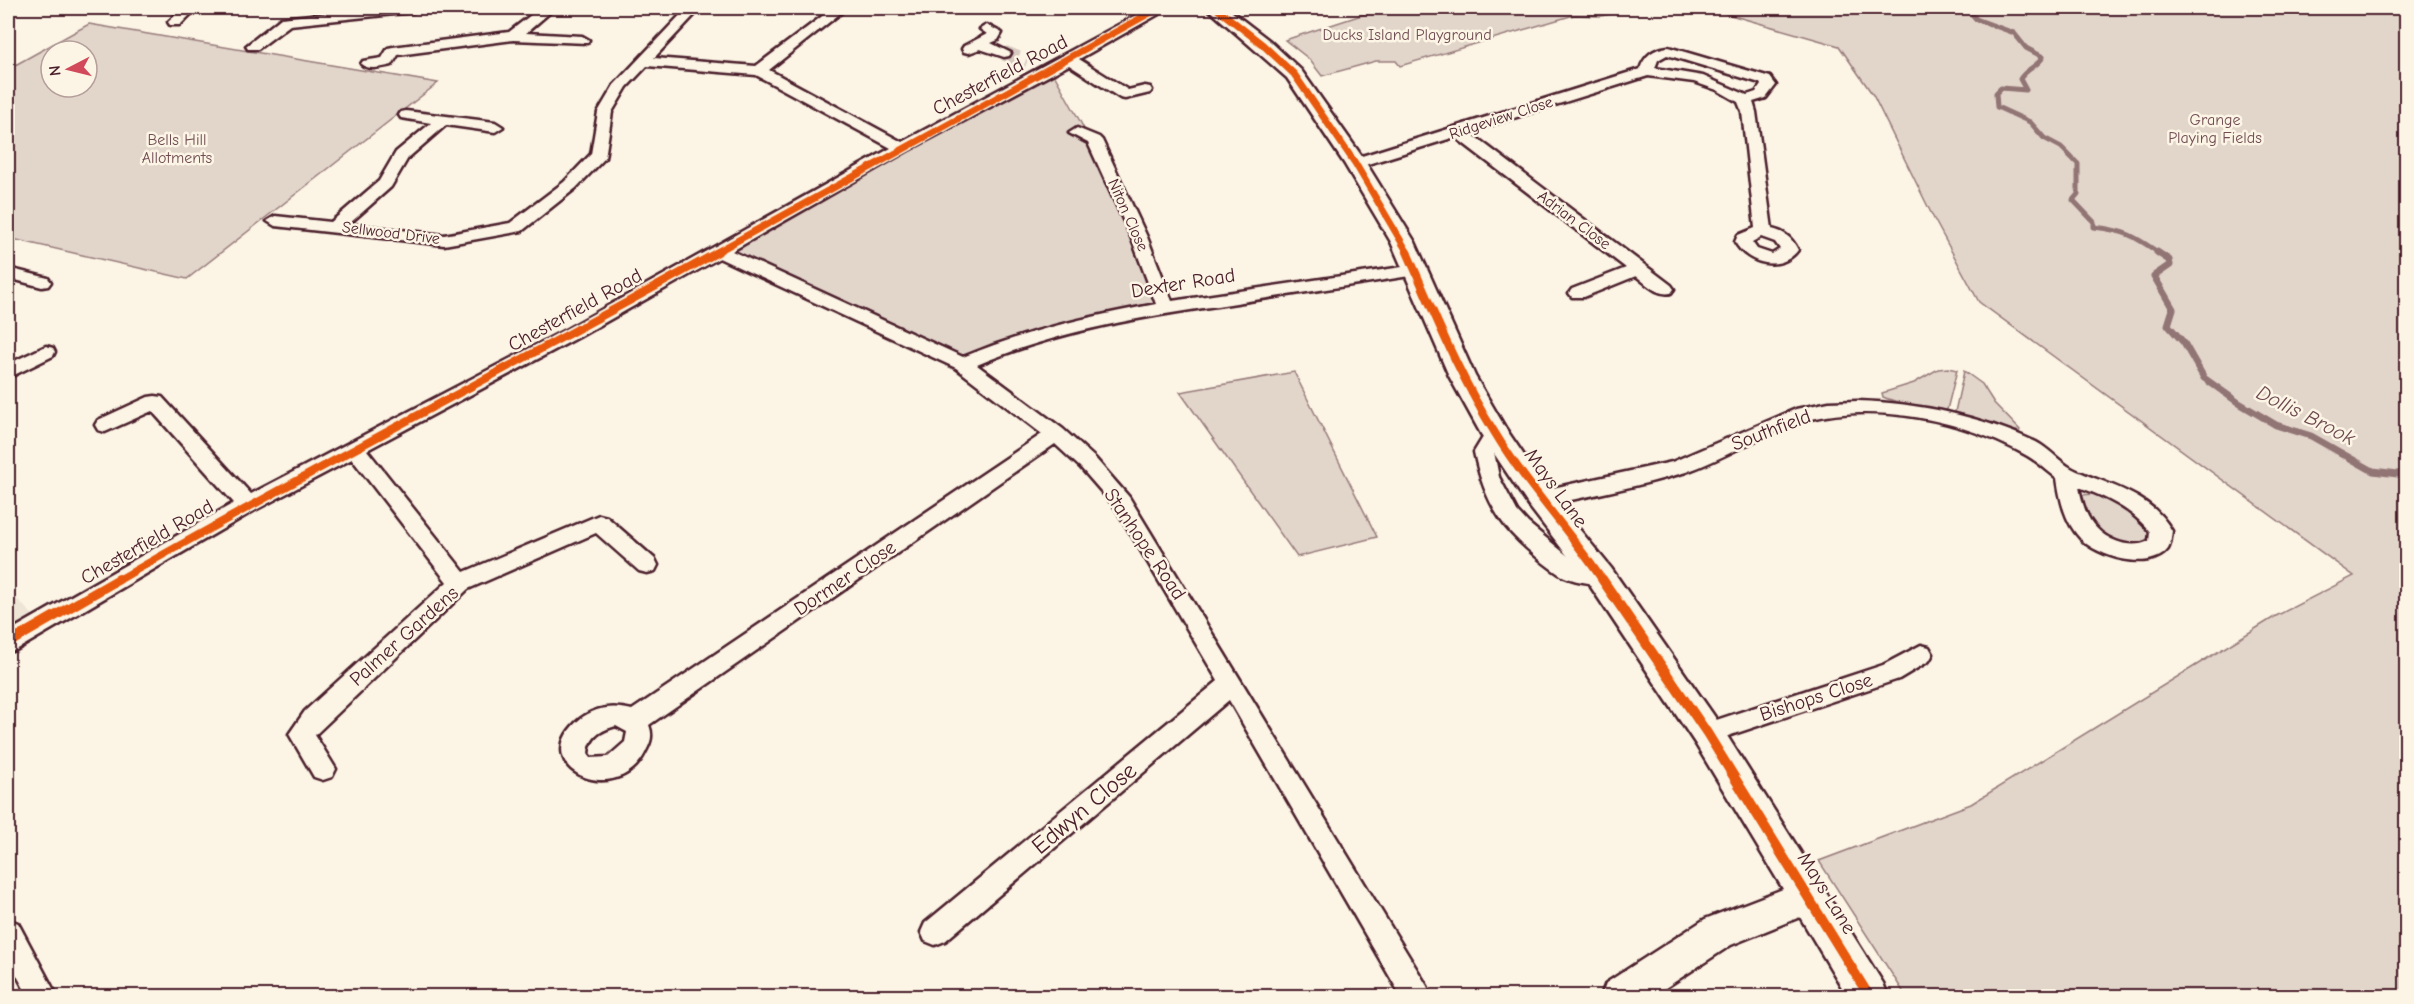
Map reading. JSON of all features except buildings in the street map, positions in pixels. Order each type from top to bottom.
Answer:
[{"type":"street","points":[[176,22],[190,8]]},
{"type":"street","points":[[253,46],[286,21],[413,8]]},
{"type":"street","points":[[513,36],[548,8]]},
{"type":"street","name":"Sellwood Drive","points":[[275,221],[337,226],[444,240],[480,235],[516,226],[570,185],[599,155],[605,111],[621,86],[694,8]]},
{"type":"street","points":[[759,71],[841,8]]},
{"type":"street","name":"Chesterfield Road","points":[[8,643],[248,505],[356,450],[573,333],[902,148],[1070,59],[1159,8]]},
{"type":"street","name":"Mays Lane","points":[[1216,8],[1263,45],[1294,74],[1355,163],[1403,242],[1462,376],[1494,434],[1539,499],[1600,576],[1707,733],[1869,996]]},
{"type":"street","points":[[987,29],[995,33],[993,37],[975,47],[1004,53]]},
{"type":"street","points":[[368,64],[387,62],[393,51],[513,36],[582,40]]},
{"type":"street","points":[[1647,72],[1649,62],[1655,55],[1668,51],[1766,80],[1769,85],[1761,95],[1745,100],[1749,112],[1764,233]]},
{"type":"street","points":[[1070,59],[1117,88],[1125,96],[1145,90]]},
{"type":"street","points":[[645,62],[759,71],[902,148]]},
{"type":"street","points":[[1027,62],[1049,70]]},
{"type":"street","name":"Ridgeview Close","points":[[1355,163],[1647,72],[1677,74],[1708,80],[1745,100]]},
{"type":"street","points":[[406,115],[495,127]]},
{"type":"street","points":[[337,226],[385,184],[402,155],[443,120]]},
{"type":"street","name":"Adrian Close","points":[[1459,132],[1638,269]]},
{"type":"street","name":"Niton Close","points":[[1077,133],[1094,140],[1139,237],[1166,308]]},
{"type":"street","name":"Stanhope Road","points":[[718,251],[963,364],[1056,434],[1088,463],[1122,502],[1418,996]]},
{"type":"street","points":[[1638,269],[1665,289]]},
{"type":"street","name":"Adrian Close","points":[[1578,293],[1638,269]]},
{"type":"street","name":"Dexter Road","points":[[963,364],[1011,344],[1071,326],[1166,308],[1416,270]]},
{"type":"street","points":[[8,273],[42,282]]},
{"type":"street","points":[[8,372],[46,352]]},
{"type":"street","points":[[105,425],[155,402],[248,505]]},
{"type":"street","name":"Southfield","points":[[1539,499],[1698,460],[1803,414],[1842,408],[1869,408],[1908,412],[1988,431],[2032,449],[2067,475],[2091,483],[2139,508],[2154,520],[2161,531],[2159,545],[2145,552],[2124,552],[2095,538],[2081,524],[2069,496],[2067,475]]},
{"type":"street","name":"Dormer Close","points":[[634,722],[1056,434]]},
{"type":"street","points":[[1494,434],[1484,452],[1489,477],[1509,516],[1520,530],[1568,569],[1600,576]]},
{"type":"street","points":[[356,450],[460,583]]},
{"type":"street","name":"Palmer Gardens","points":[[323,769],[301,734],[314,718],[460,583],[599,523],[647,565]]},
{"type":"street","name":"Bishops Close","points":[[1707,733],[1890,672],[1921,654]]},
{"type":"street","name":"Edwyn Close","points":[[935,932],[1233,684]]},
{"type":"street","points":[[1620,996],[1718,932],[1808,897]]},
{"type":"street","points":[[8,932],[43,996]]},
{"type":"shaded area","points":[[8,590],[41,623],[8,643]]},
{"type":"green space","name":"Ducks Island Playground","points":[[1383,8],[1638,8],[1601,16],[1574,15],[1400,66],[1396,61],[1376,61],[1322,76],[1309,59],[1285,40]]},
{"type":"green space","name":"Grange Playing Fields","points":[[1706,8],[2406,8],[2406,996],[1906,996],[1819,861],[1971,804],[2276,616],[2354,576],[1979,302],[1934,219],[1873,95],[1839,46]]},
{"type":"green space","name":"Bells Hill Allotments","points":[[89,24],[438,83],[187,279],[8,238],[8,69],[39,52],[39,99],[99,99],[99,39],[62,39]]},
{"type":"green space","points":[[1051,69],[1139,237],[1166,308],[963,364],[718,251]]},
{"type":"green space","points":[[1938,369],[1957,370],[1947,410],[1883,397],[1882,393],[1914,383]]},
{"type":"green space","points":[[1964,371],[1982,384],[1994,403],[2020,430],[2019,432],[1955,412]]},
{"type":"green space","points":[[1294,372],[1377,537],[1297,557],[1180,392]]},
{"type":"green space","points":[[2094,494],[2110,499],[2131,512],[2150,529],[2150,536],[2140,544],[2130,546],[2118,544],[2107,538],[2097,529],[2083,507],[2081,495]]},
{"type":"waterway","name":"Dollis Brook","points":[[1967,8],[1976,19],[2014,33],[2026,48],[2043,57],[2020,79],[2026,90],[2001,88],[1996,93],[1997,107],[2030,122],[2044,138],[2061,147],[2078,164],[2078,194],[2073,200],[2094,222],[2094,227],[2129,235],[2159,253]]},
{"type":"waterway","name":"Dollis Brook","points":[[2157,252],[2169,260],[2170,265],[2154,276],[2173,309],[2168,325],[2184,343],[2204,378],[2239,403],[2276,425],[2311,436],[2373,471],[2406,475]]},
{"type":"tunnel","points":[[1004,53],[1027,62]]},
{"type":"cycle path","points":[[8,643],[248,505],[573,333],[902,148],[1049,70],[1159,8]]},
{"type":"cycle path","points":[[1216,8],[1263,45],[1294,74],[1355,163],[1403,242],[1462,376],[1495,434],[1539,499],[1600,576],[1707,733],[1869,996]]}]
